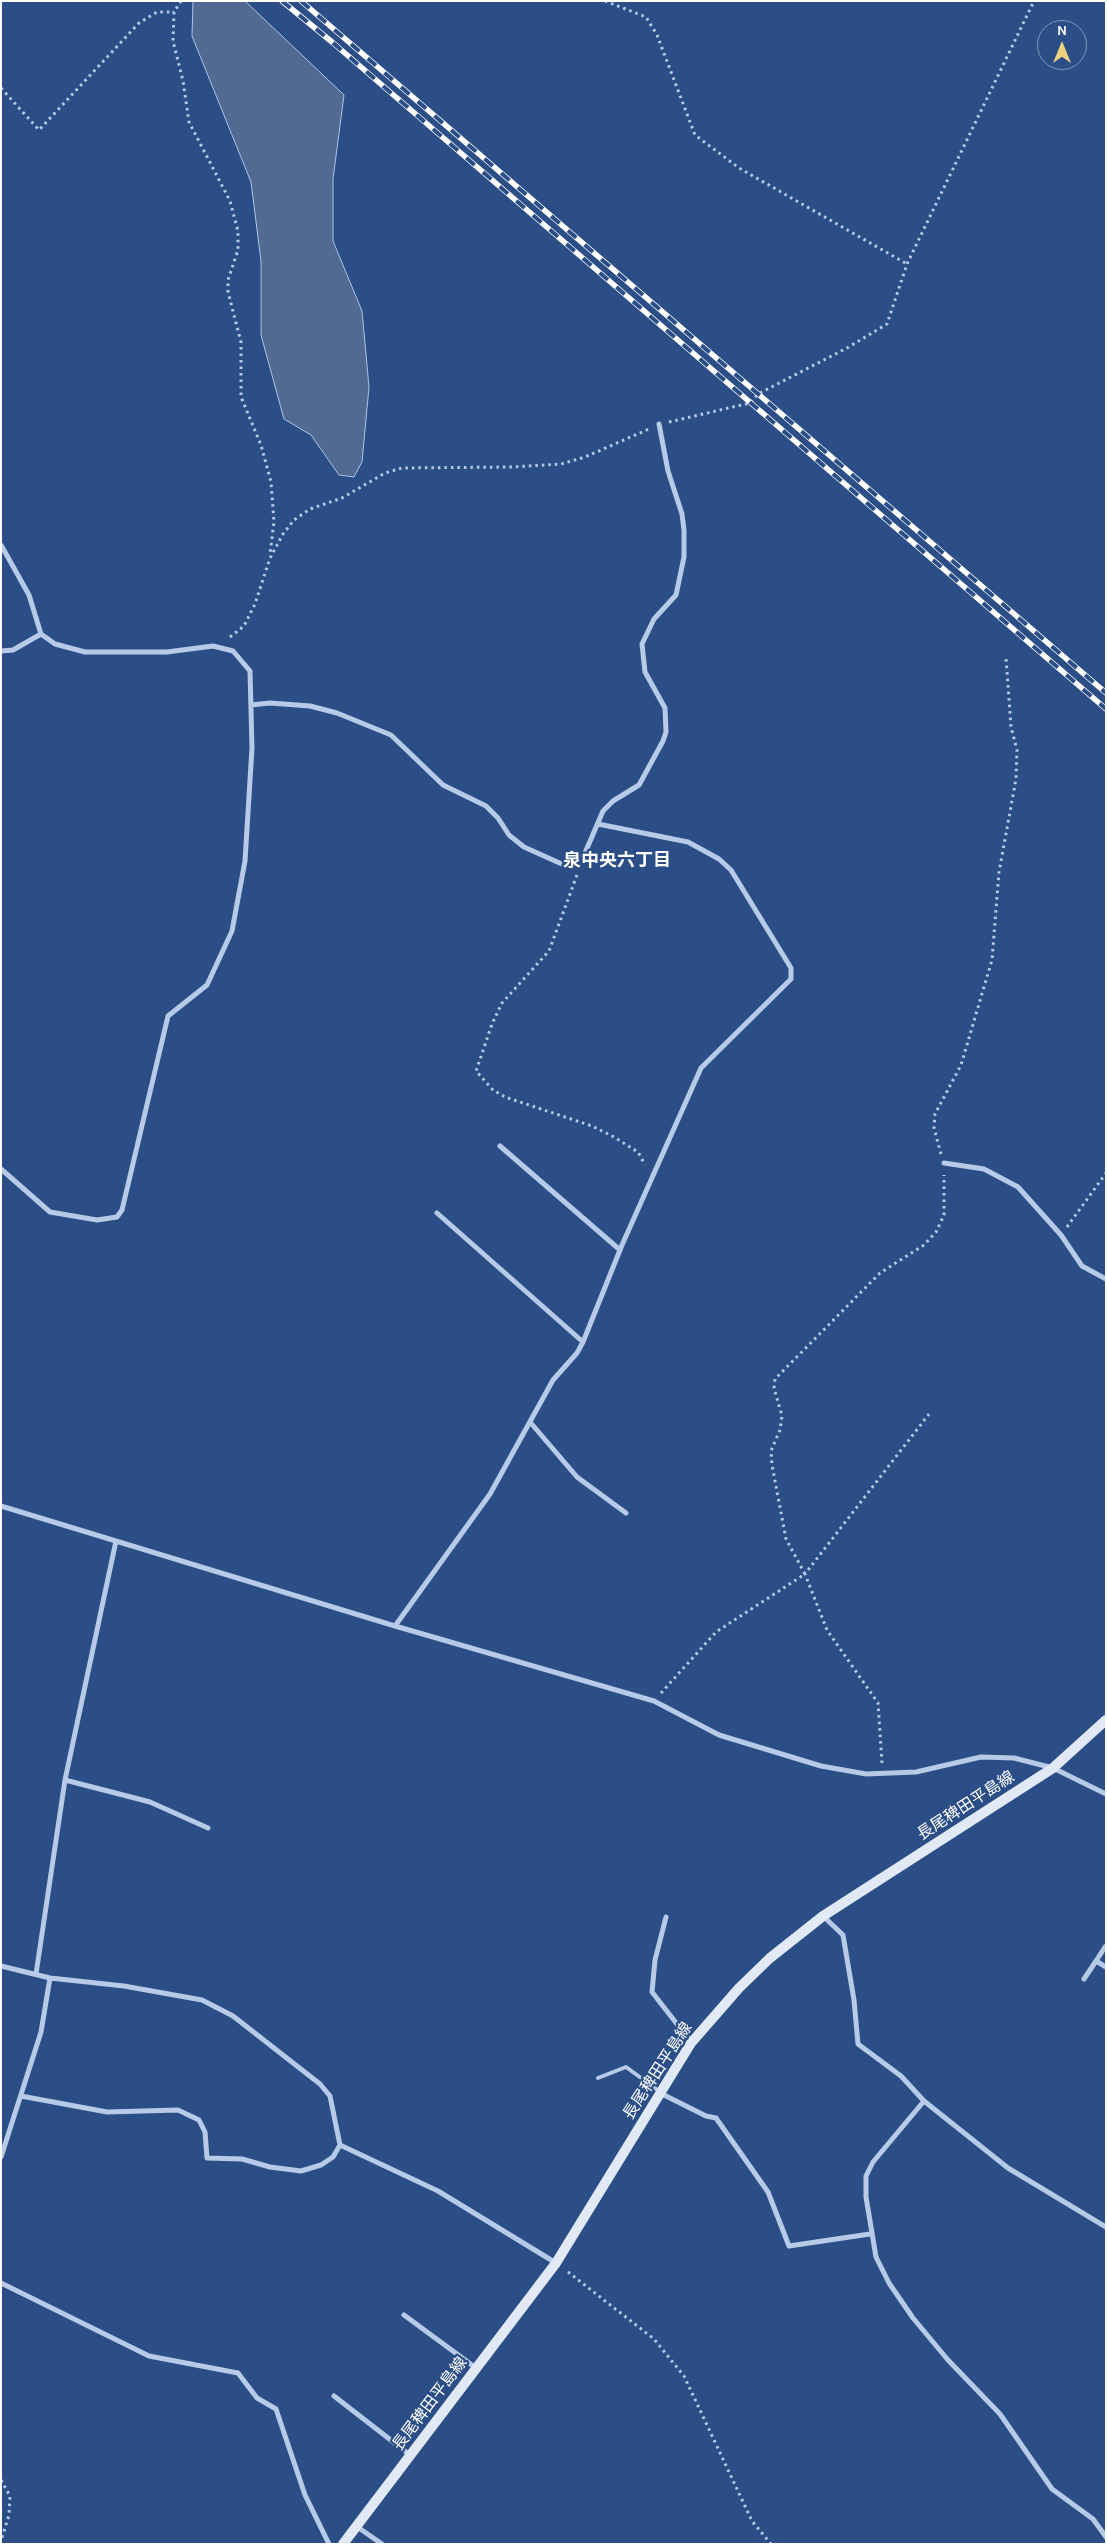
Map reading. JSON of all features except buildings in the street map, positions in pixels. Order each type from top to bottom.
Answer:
[{"type":"main road","name":"長尾稗田平島線","points":[[343,2544],[556,2263],[691,2043],[739,1988],[770,1958],[823,1916],[1053,1768],[1106,1720]]},
{"type":"street","points":[[251,705],[270,703],[310,706],[336,713],[391,735],[443,785],[486,806],[498,818],[509,835],[524,847],[564,865],[577,862],[585,853],[603,811],[613,801],[639,785],[666,732],[665,708],[645,672],[642,644],[654,619],[676,595],[684,557],[684,530],[682,514],[668,471],[658,424]]},
{"type":"street","points":[[1,545],[29,595],[42,634],[55,644],[85,652],[167,652],[213,646],[233,651],[250,671],[252,748],[250,814],[245,861],[232,931],[207,985],[168,1016],[122,1210],[118,1217],[107,1220],[50,1212],[1,1169]]},
{"type":"street","points":[[1,651],[13,650],[42,634]]},
{"type":"street","points":[[395,1626],[490,1494],[553,1380],[577,1354],[620,1250],[701,1068],[791,979],[791,968],[731,870],[719,859],[688,842],[598,824]]},
{"type":"street","points":[[500,1146],[620,1250]]},
{"type":"street","points":[[944,1163],[984,1169],[1018,1187],[1061,1235],[1082,1266],[1106,1279]]},
{"type":"street","points":[[437,1213],[583,1342]]},
{"type":"street","points":[[530,1422],[577,1477],[626,1513]]},
{"type":"street","points":[[1,1506],[395,1626],[654,1701],[719,1735],[821,1766],[866,1774],[886,1774],[916,1772],[981,1757],[1014,1758],[1053,1768],[1106,1794]]},
{"type":"street","points":[[36,1974],[65,1780],[116,1541]]},
{"type":"street","points":[[65,1780],[150,1802],[208,1828]]},
{"type":"street","points":[[823,1916],[842,1935],[854,2000],[858,2044],[901,2076],[924,2101],[1008,2168],[1106,2227]]},
{"type":"street","points":[[666,1917],[655,1960],[652,1992],[691,2043]]},
{"type":"street","points":[[1084,1979],[1105,1947]]},
{"type":"street","points":[[1096,1961],[1106,1967]]},
{"type":"street","points":[[1,1966],[50,1978],[124,1986],[202,2000],[233,2016],[320,2084],[330,2096],[340,2146],[333,2157],[321,2165],[301,2171],[270,2167],[242,2159],[206,2158],[205,2132],[199,2120],[178,2110],[107,2112],[21,2096]]},
{"type":"street","points":[[1,2157],[41,2032],[50,1978]]},
{"type":"street","points":[[660,2093],[706,2116],[716,2118],[768,2192],[788,2246],[870,2234]]},
{"type":"street","points":[[924,2101],[873,2162],[866,2176],[870,2234],[876,2257],[889,2283],[913,2318],[948,2360],[1000,2414],[1052,2489],[1093,2520],[1106,2537]]},
{"type":"street","points":[[340,2146],[438,2191],[556,2263]]},
{"type":"street","points":[[1,2283],[149,2356],[238,2373],[257,2398],[276,2409],[305,2496],[330,2544]]},
{"type":"street","points":[[404,2315],[476,2368]]},
{"type":"street","points":[[334,2396],[410,2455]]},
{"type":"street","points":[[355,2526],[382,2544]]},
{"type":"lane","points":[[598,2078],[626,2066],[660,2093]]},
{"type":"path","points":[[181,1],[174,12],[173,41],[183,81],[189,122],[230,201],[238,231],[238,250],[228,280],[228,292],[241,342],[241,397],[260,445],[274,503],[270,558]]},
{"type":"path","points":[[605,1],[646,17],[657,35],[695,135],[739,168],[906,264]]},
{"type":"path","points":[[213,646],[244,626],[255,604],[270,558],[282,534],[294,520],[310,508],[342,498],[385,473],[402,468],[512,467],[561,464],[585,457],[658,424],[750,403],[758,394],[847,348],[887,324],[906,264],[1034,1]]},
{"type":"path","points":[[1,88],[39,130],[139,23],[157,12],[174,12]]},
{"type":"path","points":[[886,1774],[880,1758],[878,1703],[828,1630],[805,1574],[786,1539],[772,1465],[771,1451],[780,1430],[782,1416],[774,1388],[775,1379],[880,1272],[924,1245],[936,1232],[944,1215],[944,1163],[934,1128],[935,1114],[961,1065],[987,984],[992,960],[999,872],[1016,779],[1017,750],[1011,727],[1006,658]]},
{"type":"path","points":[[577,862],[578,872],[556,936],[544,957],[502,1004],[492,1024],[476,1071],[493,1090],[505,1097],[592,1126],[614,1137],[638,1152],[652,1177]]},
{"type":"path","points":[[1061,1235],[1106,1173]]},
{"type":"path","points":[[654,1701],[716,1632],[805,1574],[928,1414]]},
{"type":"path","points":[[556,2263],[654,2339],[684,2376],[752,2521],[771,2544]]},
{"type":"path","points":[[1,2480],[10,2496],[10,2516],[1,2541]]},
{"type":"water","points":[[193,1],[245,1],[344,95],[333,179],[333,241],[362,311],[369,387],[362,462],[354,477],[339,475],[311,435],[284,419],[261,335],[261,261],[251,182],[192,36]]},
{"type":"railway","points":[[282,1],[1106,709]]},
{"type":"railway","points":[[301,1],[1106,693]]},
{"type":"district","name":"泉中央六丁目","points":[[617,861]]}]
